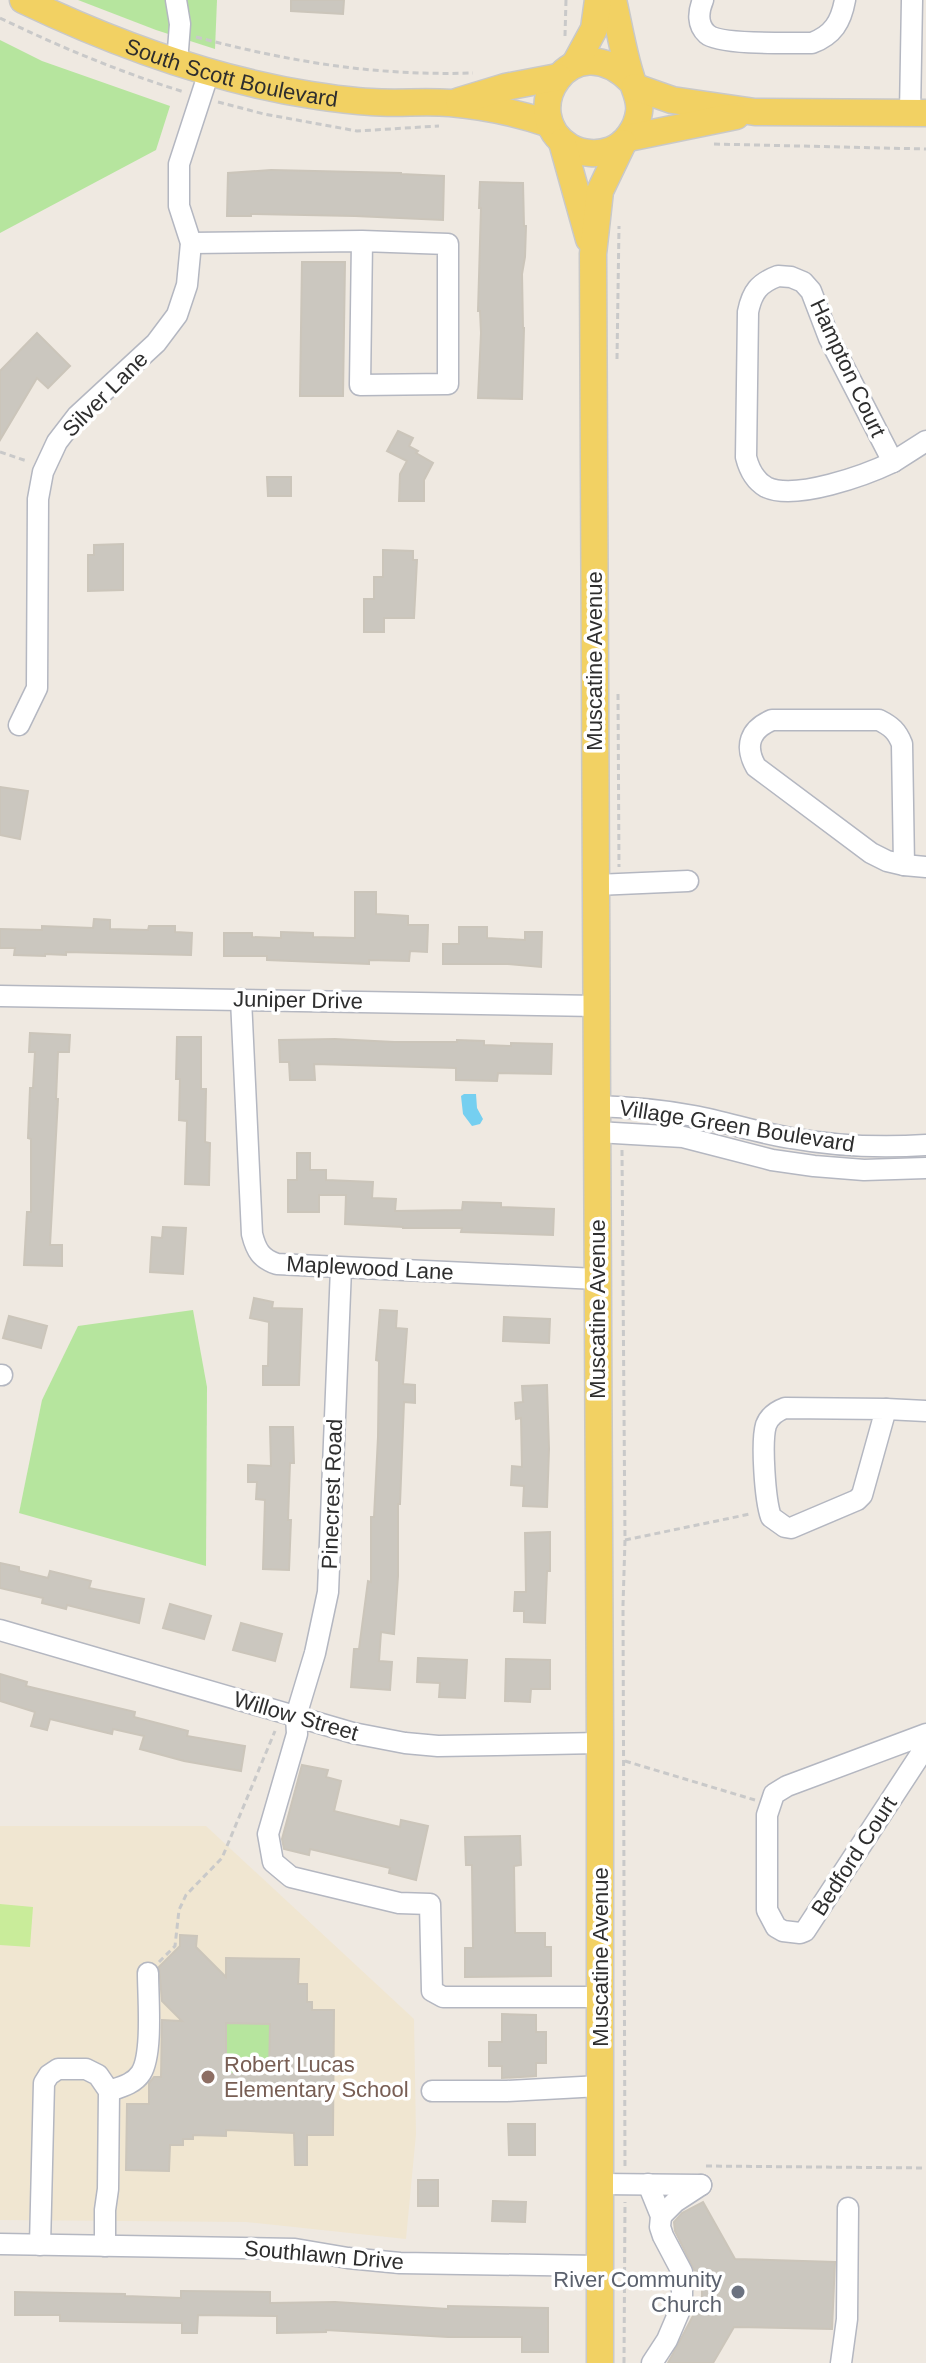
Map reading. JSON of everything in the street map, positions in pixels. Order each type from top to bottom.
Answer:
[{"type":"main road","name":"South Scott Boulevard","points":[[23,0],[122,44],[250,83],[325,97],[371,102],[452,103],[520,114],[556,133]]},
{"type":"main road","points":[[598,0],[594,29],[566,62],[548,99],[547,112],[556,133],[573,149],[586,153],[611,150],[625,140],[639,114],[639,100],[613,0]]},
{"type":"main road","name":"South Scott Boulevard","points":[[452,103],[505,87],[566,62]]},
{"type":"main road","points":[[566,62],[606,63],[620,69],[633,84],[672,100],[755,112],[918,113]]},
{"type":"main road","points":[[625,140],[755,112]]},
{"type":"main road","name":"Muscatine Avenue","points":[[556,133],[593,254]]},
{"type":"main road","name":"Muscatine Avenue","points":[[600,2363],[600,2266],[612,2184],[600,2086],[597,1279],[605,1123],[597,1006],[608,884],[593,254],[600,191],[625,140]]},
{"type":"street","points":[[176,0],[180,24],[177,63]]},
{"type":"street","points":[[703,0],[699,24],[708,36],[723,41],[812,43],[833,30],[842,18],[845,0]]},
{"type":"street","points":[[912,0],[918,113]]},
{"type":"street","name":"Silver Lane","points":[[19,725],[37,688],[38,499],[45,466],[57,442],[77,416],[156,343],[177,315],[187,285],[191,243],[179,206],[179,164],[209,72]]},
{"type":"street","points":[[191,243],[362,241],[448,244],[448,384],[360,385],[362,241]]},
{"type":"street","name":"Hampton Court","points":[[893,462],[829,338],[811,291],[803,282],[791,277],[778,276],[766,281],[750,299],[748,312],[746,457],[749,469],[757,480],[781,491],[822,487],[866,475],[893,462],[926,441]]},
{"type":"street","points":[[904,865],[902,744],[898,733],[879,720],[772,720],[755,731],[749,747],[756,767],[871,853],[887,861],[904,865],[926,867]]},
{"type":"street","points":[[608,884],[688,881]]},
{"type":"street","name":"Juniper Drive","points":[[0,996],[597,1006]]},
{"type":"street","name":"Maplewood Lane","points":[[241,999],[251,1221],[255,1245],[268,1261],[341,1268],[597,1279]]},
{"type":"street","name":"Village Green Boulevard","points":[[605,1123],[642,1109],[681,1114],[790,1138],[844,1144],[926,1145]]},
{"type":"street","name":"Village Green Boulevard","points":[[605,1123],[683,1137],[772,1160],[814,1166],[864,1170],[926,1168]]},
{"type":"street","name":"Pinecrest Road","points":[[341,1268],[328,1592],[315,1653],[296,1716],[297,1734],[268,1834],[273,1862],[291,1877],[399,1903],[430,1904],[432,1991],[443,1997],[600,1997]]},
{"type":"street","points":[[886,1409],[862,1495],[857,1500],[791,1528],[775,1522],[768,1508],[765,1487],[766,1424],[774,1414],[785,1408],[886,1409],[926,1411]]},
{"type":"street","name":"Willow Street","points":[[0,1630],[353,1733],[438,1746],[600,1743]]},
{"type":"street","name":"Bedford Court","points":[[926,1734],[787,1786],[774,1794],[767,1815],[767,1910],[776,1927],[789,1933],[805,1931],[926,1746]]},
{"type":"street","points":[[109,2091],[129,2085],[141,2073],[148,2055],[148,1973]]},
{"type":"street","points":[[40,2245],[44,2083],[58,2069],[86,2069],[98,2075],[109,2091],[105,2246]]},
{"type":"street","points":[[432,2091],[600,2086]]},
{"type":"street","points":[[612,2184],[701,2185],[675,2202],[661,2216]]},
{"type":"street","points":[[648,2184],[661,2216],[663,2236],[682,2272],[682,2305],[667,2340],[652,2363]]},
{"type":"street","points":[[841,2363],[847,2319],[848,2208]]},
{"type":"street","name":"Southlawn Drive","points":[[0,2244],[295,2249],[400,2263],[600,2266]]},
{"type":"path","points":[[566,0],[566,62]]},
{"type":"path","points":[[189,35],[310,64],[347,69],[428,74],[475,73]]},
{"type":"path","points":[[705,144],[926,149]]},
{"type":"path","points":[[617,360],[619,219]]},
{"type":"path","points":[[0,452],[45,466]]},
{"type":"path","points":[[608,884],[618,681]]},
{"type":"path","points":[[605,1123],[625,1540],[625,1761],[612,2184],[624,2363]]},
{"type":"path","points":[[625,1540],[755,1513]]},
{"type":"path","points":[[148,1973],[175,1946],[179,1910],[186,1895],[222,1858],[276,1727]]},
{"type":"path","points":[[625,1761],[763,1803]]},
{"type":"path","points":[[704,2166],[926,2168]]},
{"type":"shaded area","name":"Robert Lucas Elementary School","points":[[0,1826],[206,1826],[414,2019],[416,2134],[406,2239],[246,2222],[0,2220]]},
{"type":"green space","points":[[78,0],[217,0],[215,49],[156,30]]},
{"type":"green space","points":[[0,40],[42,61],[170,106],[156,150],[0,233]]},
{"type":"green space","points":[[193,1310],[207,1387],[206,1566],[19,1513],[42,1400],[78,1326]]},
{"type":"green space","points":[[0,1904],[33,1907],[30,1947],[0,1945]]},
{"type":"green space","points":[[270,2011],[269,2076],[226,2076],[226,2023],[248,2023]]},
{"type":"water","points":[[476,1094],[477,1108],[483,1119],[480,1124],[472,1126],[463,1114],[461,1096]]},
{"type":"building","points":[[291,0],[344,0],[343,14],[291,11]]},
{"type":"building","points":[[271,170],[444,176],[443,220],[251,214],[227,216],[228,173]]},
{"type":"building","points":[[480,182],[523,183],[526,226],[522,274],[522,399],[478,398]]},
{"type":"building","points":[[302,262],[345,262],[343,396],[300,396]]},
{"type":"building","points":[[37,333],[70,366],[48,388],[37,378],[0,440],[0,371]]},
{"type":"building","points":[[398,431],[413,438],[409,446],[433,463],[424,480],[424,501],[399,501],[400,474],[407,461],[387,451]]},
{"type":"building","points":[[267,477],[291,477],[291,496],[268,496]]},
{"type":"building","points":[[123,544],[123,590],[88,591],[88,555],[94,555],[94,545]]},
{"type":"building","points":[[383,550],[413,551],[413,560],[417,560],[414,618],[384,618],[384,632],[364,632],[364,599],[374,599],[374,577],[383,577]]},
{"type":"building","points":[[0,787],[28,791],[20,839],[0,835]]},
{"type":"building","points":[[355,892],[376,892],[376,914],[408,916],[408,925],[428,925],[427,952],[410,951],[409,961],[369,960],[369,964],[224,956],[224,933],[252,933],[252,937],[281,938],[281,932],[313,933],[313,937],[355,938]]},
{"type":"building","points":[[94,919],[110,920],[110,929],[148,930],[149,926],[175,926],[175,932],[192,933],[191,955],[66,952],[66,955],[14,955],[15,948],[0,948],[0,929],[42,930],[42,926],[93,928]]},
{"type":"building","points":[[459,927],[487,927],[487,938],[525,940],[525,932],[542,932],[541,967],[443,964],[443,944],[459,944]]},
{"type":"building","points":[[30,1033],[70,1035],[69,1052],[58,1052],[50,1245],[62,1245],[62,1266],[24,1265],[27,1212],[31,1212],[31,1139],[28,1138],[35,1052],[29,1052]]},
{"type":"building","points":[[177,1037],[201,1037],[201,1089],[206,1089],[205,1142],[210,1143],[209,1185],[185,1184],[187,1121],[179,1120]]},
{"type":"building","points":[[279,1040],[484,1041],[484,1045],[511,1046],[511,1043],[552,1044],[551,1074],[498,1073],[497,1081],[456,1080],[456,1068],[314,1064],[315,1080],[290,1080],[289,1062],[280,1062]]},
{"type":"building","points":[[297,1153],[310,1153],[310,1170],[326,1170],[326,1180],[373,1182],[372,1198],[396,1199],[395,1211],[462,1210],[463,1202],[554,1209],[553,1235],[345,1224],[346,1195],[319,1195],[319,1212],[288,1212],[288,1180],[297,1180]]},
{"type":"building","points":[[163,1227],[186,1228],[183,1274],[150,1272],[152,1237],[162,1238]]},
{"type":"building","points":[[254,1298],[273,1302],[272,1308],[302,1309],[299,1385],[263,1385],[263,1366],[268,1366],[269,1322],[250,1318]]},
{"type":"building","points":[[380,1310],[397,1311],[396,1328],[407,1329],[403,1384],[415,1385],[415,1403],[404,1402],[394,1634],[381,1632],[379,1661],[392,1662],[390,1690],[351,1687],[354,1649],[359,1649],[368,1581],[371,1582]]},
{"type":"building","points":[[9,1316],[47,1326],[41,1348],[3,1338]]},
{"type":"building","points":[[504,1317],[550,1319],[549,1343],[503,1341]]},
{"type":"building","points":[[547,1385],[547,1507],[523,1506],[524,1486],[511,1485],[512,1466],[522,1467],[521,1418],[516,1419],[515,1403],[523,1402],[522,1386]]},
{"type":"building","points":[[270,1427],[293,1427],[289,1570],[263,1569],[265,1500],[256,1499],[257,1482],[248,1482],[248,1465],[271,1466]]},
{"type":"building","points":[[550,1532],[545,1623],[524,1622],[524,1611],[514,1611],[515,1592],[526,1592],[525,1533]]},
{"type":"building","points":[[0,1563],[48,1578],[50,1571],[91,1581],[89,1588],[144,1599],[139,1623],[67,1605],[66,1609],[42,1603],[43,1598],[0,1588]]},
{"type":"building","points":[[170,1604],[211,1616],[204,1639],[163,1628]]},
{"type":"building","points":[[241,1623],[282,1634],[275,1661],[233,1650]]},
{"type":"building","points":[[418,1658],[467,1660],[465,1698],[439,1697],[440,1683],[417,1682]]},
{"type":"building","points":[[506,1659],[550,1660],[550,1689],[531,1689],[530,1702],[505,1701]]},
{"type":"building","points":[[0,1674],[27,1682],[26,1686],[135,1712],[134,1717],[188,1731],[187,1736],[245,1746],[241,1771],[140,1749],[144,1736],[113,1729],[112,1734],[50,1719],[47,1730],[31,1726],[35,1712],[0,1701]]},
{"type":"building","points":[[302,1765],[328,1770],[326,1777],[341,1781],[334,1811],[400,1827],[401,1820],[428,1826],[416,1880],[389,1873],[390,1868],[310,1849],[309,1855],[284,1849],[282,1839]]},
{"type":"building","points":[[520,1836],[521,1865],[514,1866],[515,1933],[545,1933],[545,1947],[551,1947],[551,1976],[465,1977],[465,1948],[473,1948],[472,1865],[466,1865],[465,1837]]},
{"type":"building","points":[[180,1935],[197,1936],[196,1947],[226,1977],[226,1958],[299,1959],[298,1984],[307,1984],[307,2002],[312,2002],[312,2010],[334,2010],[333,2135],[307,2135],[307,2165],[295,2165],[294,2133],[226,2130],[226,2136],[193,2135],[193,2139],[183,2139],[183,2145],[170,2145],[169,2171],[126,2170],[127,2104],[149,2104],[149,2083],[154,2077],[161,2077],[162,2020],[182,2021],[162,2001],[159,1967],[180,1946]],"holes":[[[226,2023],[270,2024],[269,2074],[226,2074]]]},
{"type":"building","points":[[502,2014],[536,2015],[536,2032],[546,2032],[546,2063],[536,2063],[536,2076],[502,2078],[502,2066],[489,2066],[489,2042],[502,2042]]},
{"type":"building","points":[[508,2124],[535,2124],[535,2155],[509,2155]]},
{"type":"building","points":[[418,2180],[438,2180],[438,2206],[418,2206]]},
{"type":"building","points":[[493,2201],[526,2202],[525,2222],[492,2221]]},
{"type":"building","points":[[703,2202],[735,2259],[835,2262],[832,2329],[734,2327],[713,2363],[668,2363],[702,2299],[702,2286],[675,2231],[674,2222],[682,2213]]},
{"type":"building","points":[[181,2291],[270,2292],[270,2303],[335,2302],[448,2309],[448,2306],[548,2308],[548,2352],[522,2352],[522,2337],[448,2337],[326,2330],[277,2333],[277,2316],[198,2315],[197,2333],[182,2333],[182,2323],[60,2321],[60,2315],[15,2315],[15,2292],[181,2298]]},
{"type":"place","name":"Robert Lucas Elementary School","points":[[208,2077]]},
{"type":"place","name":"River Community Church","points":[[738,2292]]}]
